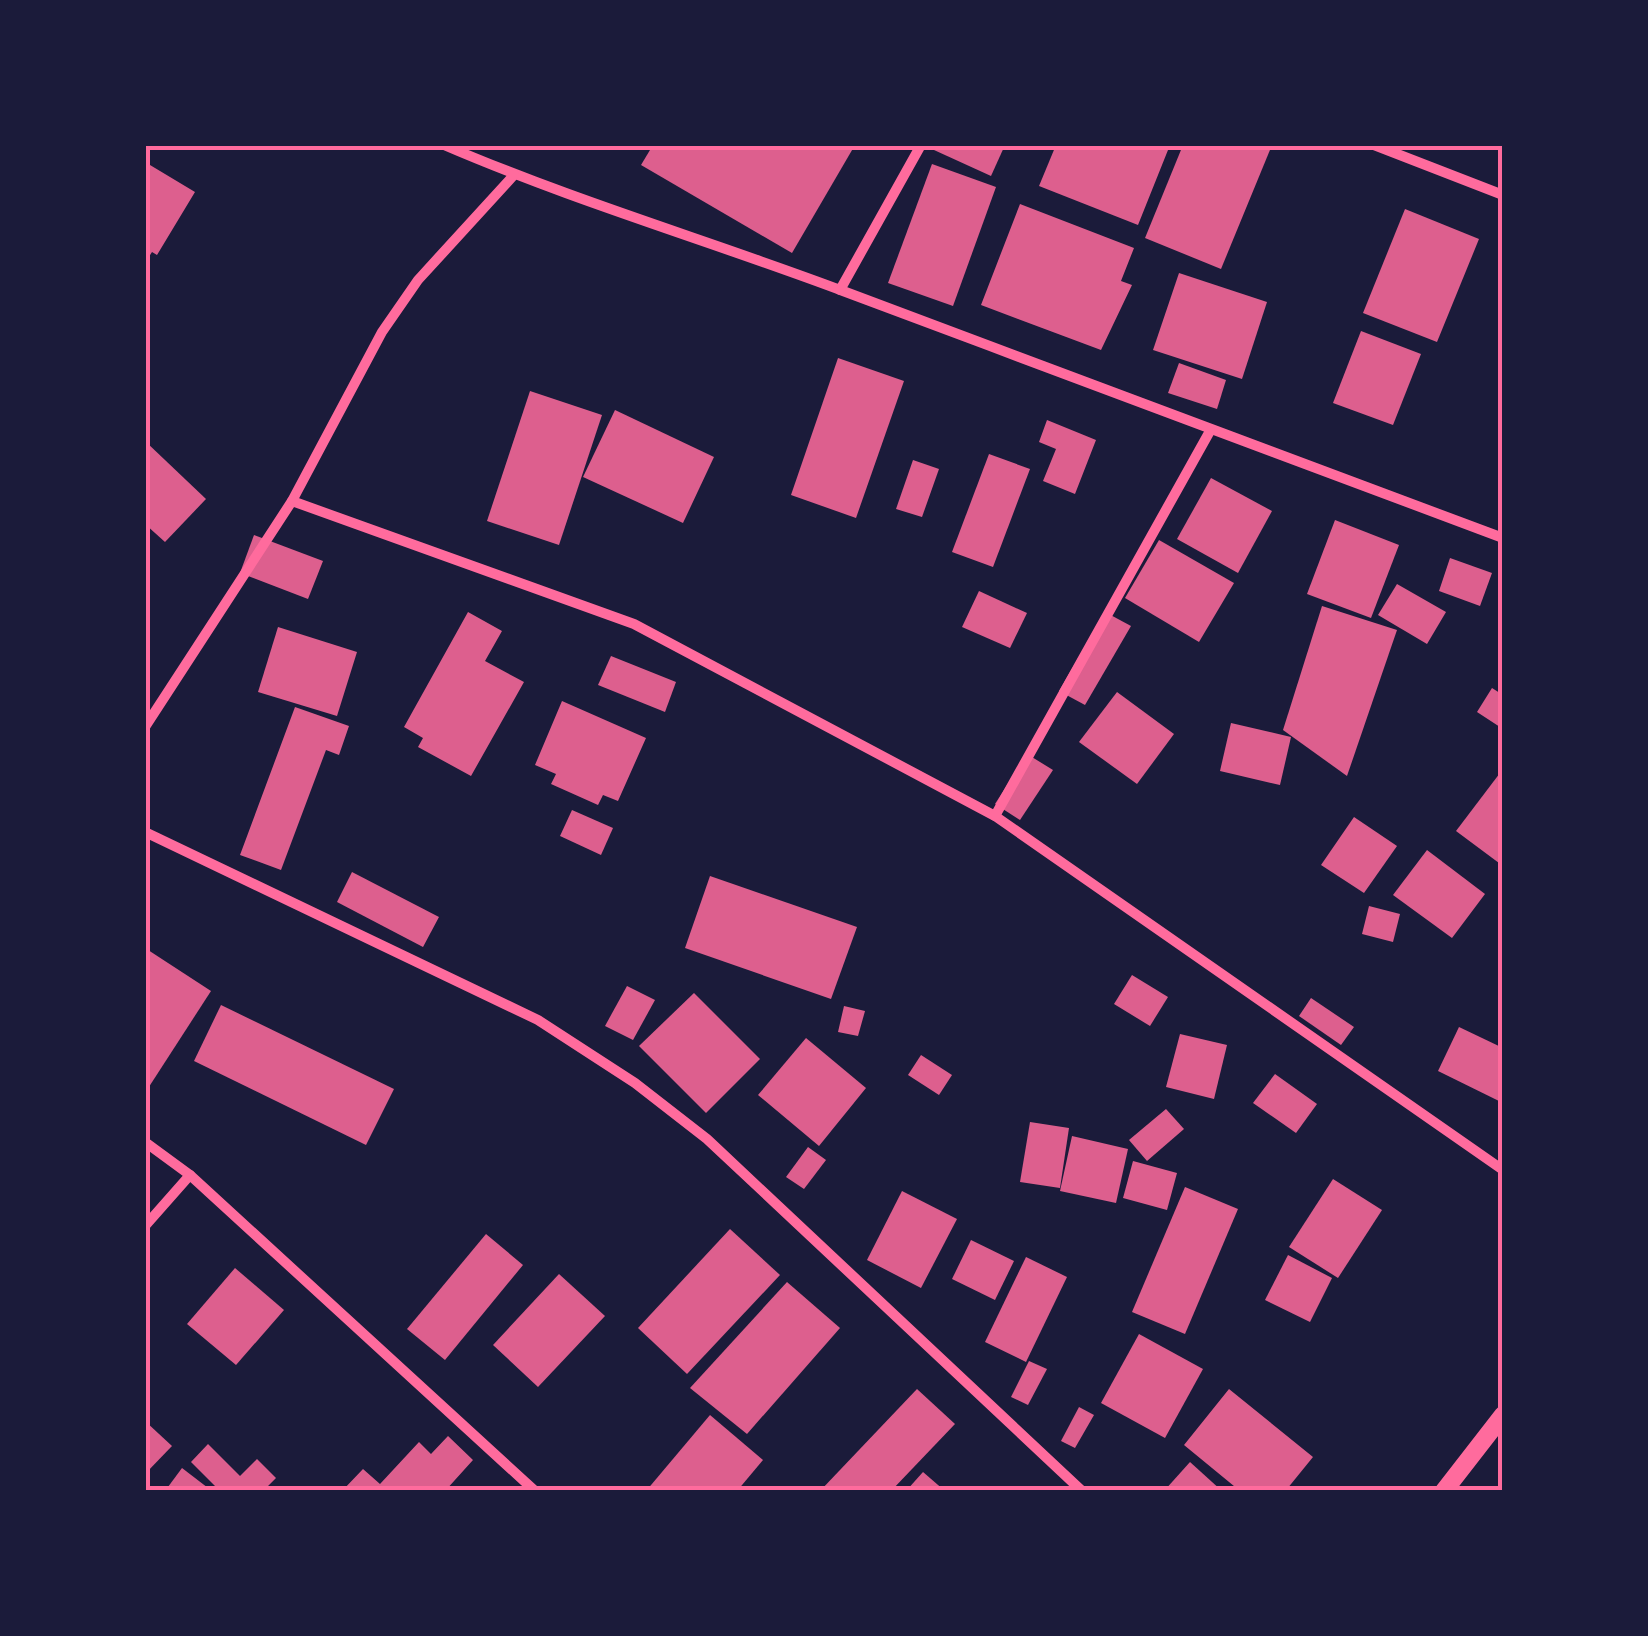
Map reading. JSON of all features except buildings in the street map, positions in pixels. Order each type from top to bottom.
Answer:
[{"type":"street","points":[[444,145],[514,175],[840,290],[1503,538]]},
{"type":"street","points":[[840,290],[921,145]]},
{"type":"street","points":[[1374,145],[1503,195]]},
{"type":"street","points":[[145,727],[292,501],[382,332],[418,280],[514,175]]},
{"type":"street","points":[[994,816],[1210,431]]},
{"type":"street","points":[[292,501],[634,624],[994,816],[1503,1170]]},
{"type":"street","points":[[145,832],[538,1020],[635,1082],[707,1139],[1082,1491]]},
{"type":"street","points":[[145,1142],[190,1175],[535,1491]]},
{"type":"street","points":[[145,1226],[190,1175]]},
{"type":"street","points":[[1444,1491],[1503,1415]]}]
